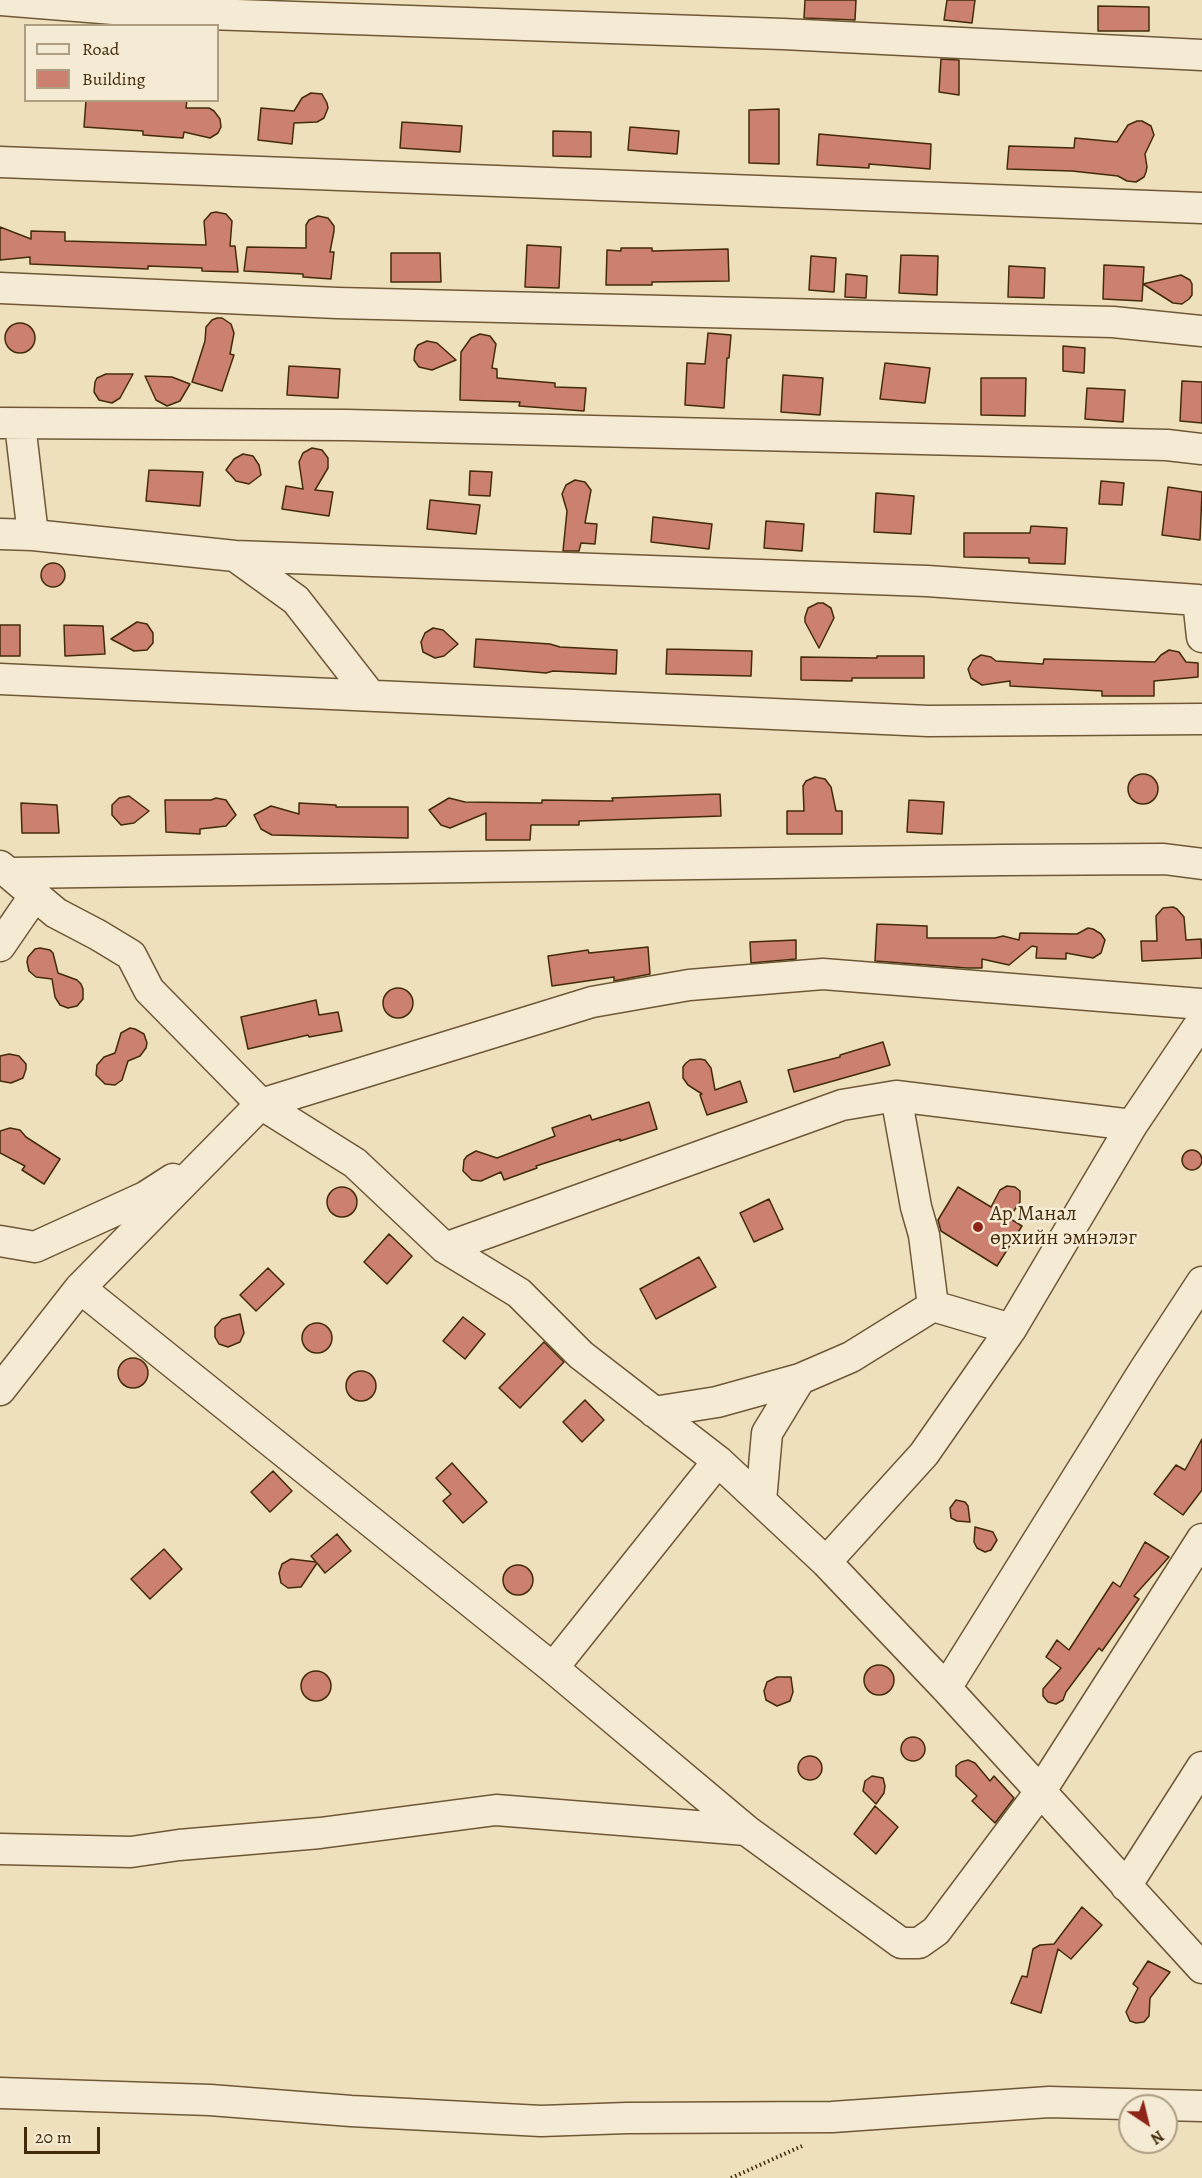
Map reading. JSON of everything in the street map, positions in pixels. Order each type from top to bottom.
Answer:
[{"type":"street","points":[[0,0],[151,12],[783,34],[1202,55]]},
{"type":"street","points":[[0,162],[1202,208]]},
{"type":"street","points":[[0,288],[337,303],[1113,322],[1202,331]]},
{"type":"street","points":[[33,535],[10,423],[347,425],[1167,445],[1202,449]]},
{"type":"street","points":[[0,534],[33,535],[235,556],[927,581],[1198,600],[1202,637]]},
{"type":"street","points":[[235,556],[296,600],[370,695]]},
{"type":"street","points":[[0,679],[928,721],[1202,719]]},
{"type":"street","points":[[5,869],[1164,859],[1202,864]]},
{"type":"street","points":[[5,869],[56,913],[99,935],[131,955],[149,990],[261,1104],[355,1163],[445,1248],[519,1293],[581,1355],[718,1461],[826,1562],[1201,1966]]},
{"type":"street","points":[[0,946],[35,895]]},
{"type":"street","points":[[0,1390],[80,1288],[261,1104],[592,1002],[688,985],[823,974],[1202,1004]]},
{"type":"street","points":[[826,1562],[924,1454],[1011,1329],[1132,1125],[1202,1021]]},
{"type":"street","points":[[445,1248],[842,1105],[896,1096],[1132,1125]]},
{"type":"street","points":[[896,1096],[916,1207],[924,1235],[933,1306]]},
{"type":"street","points":[[0,1241],[35,1247],[145,1197],[210,1156]]},
{"type":"street","points":[[946,1689],[1202,1282]]},
{"type":"street","points":[[80,1288],[553,1668],[746,1830],[901,1943],[919,1943],[936,1931],[1041,1792],[1202,1539]]},
{"type":"street","points":[[654,1412],[717,1402],[800,1379],[850,1356],[933,1306],[1011,1329]]},
{"type":"street","points":[[761,1501],[767,1433],[800,1379]]},
{"type":"street","points":[[553,1668],[718,1461]]},
{"type":"street","points":[[1126,1886],[1202,1767]]},
{"type":"street","points":[[0,1849],[131,1852],[179,1845],[320,1833],[496,1810],[746,1830]]},
{"type":"street","points":[[0,2093],[210,2100],[351,2111],[542,2121],[627,2118],[832,2117],[1049,2102],[1202,2106]]},
{"type":"building","points":[[805,0],[856,0],[855,20],[804,18]]},
{"type":"building","points":[[947,0],[975,0],[972,23],[944,20]]},
{"type":"building","points":[[1098,6],[1149,7],[1149,31],[1098,31]]},
{"type":"building","points":[[941,59],[959,60],[959,95],[939,92]]},
{"type":"building","points":[[311,93],[322,94],[327,103],[328,108],[324,118],[317,122],[294,123],[292,144],[258,140],[261,108],[294,111],[302,98]]},
{"type":"building","points":[[86,102],[187,102],[186,108],[209,108],[214,111],[220,119],[221,127],[218,133],[210,138],[184,132],[183,138],[143,135],[143,131],[84,127]]},
{"type":"building","points":[[779,109],[779,164],[749,163],[749,110]]},
{"type":"building","points":[[1137,121],[1151,126],[1154,135],[1145,154],[1146,172],[1144,177],[1136,182],[1127,181],[1118,176],[1072,171],[1007,169],[1009,146],[1074,148],[1075,138],[1117,142],[1128,125]]},
{"type":"building","points":[[402,122],[462,126],[460,152],[400,148]]},
{"type":"building","points":[[630,127],[679,131],[677,154],[628,150]]},
{"type":"building","points":[[553,131],[591,132],[591,157],[553,156]]},
{"type":"building","points":[[819,134],[931,144],[930,169],[869,164],[869,168],[817,165]]},
{"type":"building","points":[[211,213],[226,214],[232,221],[230,246],[235,246],[238,272],[202,271],[202,268],[148,266],[148,269],[30,264],[30,257],[0,260],[0,227],[31,239],[31,231],[65,232],[65,241],[206,245],[204,221]]},
{"type":"building","points":[[318,216],[328,218],[334,226],[330,252],[334,252],[331,279],[303,277],[303,274],[244,271],[247,247],[306,248],[306,225],[309,220]]},
{"type":"building","points":[[527,245],[561,247],[559,288],[525,287]]},
{"type":"building","points":[[621,248],[652,248],[652,251],[728,249],[729,281],[606,285],[607,250],[621,251]]},
{"type":"building","points":[[391,253],[440,253],[441,282],[391,282]]},
{"type":"building","points":[[901,255],[938,256],[937,295],[899,293]]},
{"type":"building","points":[[811,256],[836,258],[834,292],[809,290]]},
{"type":"building","points":[[1104,265],[1144,267],[1142,301],[1103,299]]},
{"type":"building","points":[[1009,266],[1045,268],[1044,298],[1008,297]]},
{"type":"building","points":[[846,274],[867,276],[866,298],[845,297]]},
{"type":"building","points":[[1181,275],[1190,280],[1192,295],[1182,304],[1173,303],[1143,284]]},
{"type":"building","points":[[217,318],[222,318],[231,324],[234,333],[230,354],[234,355],[222,391],[192,382],[205,341],[206,327]]},
{"type":"building","points":[[20,323],[26,324],[34,332],[34,344],[26,352],[20,353],[14,352],[6,344],[5,338],[6,332],[14,324]]},
{"type":"building","points":[[708,333],[731,335],[724,408],[685,405],[687,363],[705,364]]},
{"type":"building","points":[[480,334],[490,336],[496,344],[492,368],[497,369],[497,378],[555,383],[555,387],[586,388],[584,411],[519,406],[520,402],[460,400],[461,352],[471,338]]},
{"type":"building","points":[[427,341],[437,343],[456,360],[432,370],[419,367],[414,360],[415,350],[418,345]]},
{"type":"building","points":[[1063,346],[1085,348],[1084,373],[1063,371]]},
{"type":"building","points":[[885,363],[930,368],[925,403],[880,399]]},
{"type":"building","points":[[289,366],[340,369],[338,398],[287,395]]},
{"type":"building","points":[[106,374],[133,374],[120,398],[112,403],[99,400],[94,392],[97,378]]},
{"type":"building","points":[[783,375],[823,378],[820,415],[781,412]]},
{"type":"building","points":[[145,376],[172,377],[190,384],[180,401],[167,406],[156,400]]},
{"type":"building","points":[[981,378],[1026,378],[1025,416],[981,415]]},
{"type":"building","points":[[1182,381],[1202,382],[1202,423],[1180,421]]},
{"type":"building","points":[[1087,388],[1125,390],[1123,422],[1085,419]]},
{"type":"building","points":[[312,448],[322,450],[328,458],[328,468],[315,490],[333,492],[329,516],[282,509],[286,486],[303,489],[299,462],[303,453]]},
{"type":"building","points":[[243,454],[253,456],[259,465],[261,475],[249,484],[236,481],[226,470],[234,459]]},
{"type":"building","points":[[149,470],[203,472],[200,506],[146,501]]},
{"type":"building","points":[[470,471],[492,472],[490,496],[469,495]]},
{"type":"building","points":[[575,480],[585,482],[591,490],[585,523],[597,524],[595,544],[581,543],[579,551],[563,551],[567,511],[562,494],[566,485]]},
{"type":"building","points":[[1101,481],[1124,483],[1122,505],[1099,504]]},
{"type":"building","points":[[1168,487],[1202,492],[1200,540],[1162,535]]},
{"type":"building","points":[[876,493],[914,496],[911,534],[874,532]]},
{"type":"building","points":[[430,500],[480,505],[476,534],[427,529]]},
{"type":"building","points":[[653,517],[712,524],[709,549],[651,542]]},
{"type":"building","points":[[766,521],[804,524],[802,551],[764,548]]},
{"type":"building","points":[[1031,526],[1067,528],[1065,564],[1029,563],[1029,558],[964,557],[964,533],[1030,533]]},
{"type":"building","points":[[53,563],[61,567],[65,575],[61,583],[53,587],[45,583],[41,575],[45,567]]},
{"type":"building","points":[[818,603],[831,608],[834,618],[819,648],[805,622],[808,608]]},
{"type":"building","points":[[137,622],[147,624],[153,633],[153,643],[147,650],[134,651],[111,639]]},
{"type":"building","points":[[0,625],[20,625],[20,656],[0,656]]},
{"type":"building","points":[[64,625],[103,626],[105,654],[65,656]]},
{"type":"building","points":[[433,628],[443,630],[458,644],[444,656],[435,658],[423,652],[421,642],[425,633]]},
{"type":"building","points":[[476,639],[617,650],[616,674],[553,671],[546,673],[474,667]]},
{"type":"building","points":[[667,649],[752,651],[751,676],[666,674]]},
{"type":"building","points":[[1169,650],[1179,652],[1186,662],[1198,663],[1198,677],[1154,681],[1154,696],[1102,696],[1102,691],[1010,686],[1010,681],[982,685],[971,678],[968,669],[973,660],[981,655],[991,657],[996,661],[1043,664],[1044,659],[1155,662]]},
{"type":"building","points":[[877,656],[924,656],[924,678],[852,678],[852,681],[801,680],[801,657],[877,658]]},
{"type":"building","points":[[1143,774],[1149,775],[1157,783],[1157,795],[1149,803],[1143,804],[1137,803],[1129,795],[1128,789],[1129,783],[1137,775]]},
{"type":"building","points":[[815,777],[825,779],[831,787],[836,811],[842,811],[842,834],[787,834],[787,811],[804,811],[803,786],[806,781]]},
{"type":"building","points":[[720,794],[721,816],[579,821],[579,825],[531,825],[530,840],[486,840],[486,813],[450,828],[441,825],[429,810],[449,798],[465,802],[542,803],[542,800],[613,801],[612,798]]},
{"type":"building","points":[[129,796],[149,811],[134,823],[121,825],[112,815],[112,805],[119,798]]},
{"type":"building","points":[[216,798],[226,800],[236,815],[226,826],[200,829],[200,834],[166,832],[165,800],[211,800]]},
{"type":"building","points":[[909,800],[944,802],[942,834],[907,832]]},
{"type":"building","points":[[21,803],[57,805],[59,833],[22,833]]},
{"type":"building","points":[[299,803],[336,805],[336,807],[408,807],[408,838],[272,835],[261,829],[254,815],[271,806],[299,814]]},
{"type":"building","points":[[1173,907],[1184,917],[1186,940],[1201,939],[1202,958],[1142,961],[1141,941],[1157,941],[1156,916],[1163,908]]},
{"type":"building","points":[[877,924],[927,926],[927,938],[1003,936],[1019,940],[1020,933],[1077,934],[1088,928],[1101,934],[1105,940],[1101,953],[1093,958],[1066,953],[1066,959],[1036,958],[1037,947],[1032,946],[1009,965],[982,959],[982,968],[967,968],[875,961]]},
{"type":"building","points":[[796,940],[796,959],[751,963],[750,942]]},
{"type":"building","points":[[648,947],[650,974],[614,981],[614,977],[552,986],[548,956],[588,950],[589,953]]},
{"type":"building","points":[[40,948],[53,953],[58,973],[77,980],[81,984],[83,999],[77,1006],[68,1008],[60,1005],[55,997],[52,979],[36,977],[29,971],[28,957],[35,949]]},
{"type":"building","points":[[398,988],[404,989],[412,997],[412,1009],[404,1017],[398,1018],[392,1017],[384,1009],[383,1003],[384,997],[392,989]]},
{"type":"building","points":[[316,1000],[319,1015],[338,1012],[342,1031],[309,1037],[308,1035],[248,1049],[241,1017]]},
{"type":"building","points":[[130,1028],[144,1034],[146,1048],[140,1056],[128,1061],[122,1080],[115,1085],[105,1084],[96,1075],[97,1065],[104,1057],[115,1053],[121,1033]]},
{"type":"building","points":[[883,1042],[890,1065],[794,1092],[788,1070],[840,1057],[840,1055]]},
{"type":"building","points":[[9,1054],[19,1056],[26,1064],[23,1078],[11,1083],[0,1081],[0,1056]]},
{"type":"building","points":[[705,1060],[711,1068],[715,1090],[740,1081],[747,1102],[707,1115],[700,1095],[702,1094],[688,1085],[683,1078],[683,1067],[686,1063]]},
{"type":"building","points":[[649,1102],[657,1129],[536,1166],[537,1168],[504,1180],[501,1172],[481,1181],[472,1180],[463,1171],[464,1160],[476,1151],[497,1158],[555,1136],[552,1128],[590,1115],[592,1120]]},
{"type":"building","points":[[10,1128],[20,1130],[26,1137],[60,1159],[44,1184],[22,1170],[25,1166],[0,1153],[0,1131]]},
{"type":"building","points":[[1188,1150],[1196,1150],[1202,1156],[1202,1164],[1196,1170],[1188,1170],[1182,1164],[1182,1156]]},
{"type":"building","name":"Ар Манал өрхийн эмнэлэг","points":[[1007,1186],[1015,1187],[1020,1191],[1020,1202],[1009,1218],[1022,1226],[997,1266],[941,1231],[938,1220],[958,1187],[991,1207],[1000,1190]]},
{"type":"building","points":[[342,1187],[348,1188],[356,1196],[356,1208],[348,1216],[342,1217],[336,1216],[328,1208],[327,1202],[328,1196],[336,1188]]},
{"type":"building","points":[[769,1199],[783,1229],[754,1242],[740,1213]]},
{"type":"building","points":[[389,1234],[412,1256],[387,1284],[364,1262]]},
{"type":"building","points":[[699,1257],[716,1287],[656,1319],[640,1289]]},
{"type":"building","points":[[268,1268],[284,1284],[256,1311],[240,1295]]},
{"type":"building","points":[[240,1314],[244,1333],[240,1342],[228,1347],[219,1344],[215,1337],[215,1327],[222,1319]]},
{"type":"building","points":[[463,1317],[485,1334],[465,1359],[443,1341]]},
{"type":"building","points":[[317,1323],[323,1324],[331,1332],[331,1344],[323,1352],[317,1353],[311,1352],[303,1344],[302,1338],[303,1332],[311,1324]]},
{"type":"building","points":[[544,1342],[564,1362],[520,1408],[499,1388]]},
{"type":"building","points":[[133,1358],[139,1359],[147,1367],[147,1379],[139,1387],[133,1388],[127,1387],[119,1379],[118,1373],[119,1367],[127,1359]]},
{"type":"building","points":[[361,1371],[367,1372],[375,1380],[375,1392],[367,1400],[361,1401],[355,1400],[347,1392],[346,1386],[347,1380],[355,1372]]},
{"type":"building","points":[[585,1400],[604,1420],[582,1442],[563,1422]]},
{"type":"building","points":[[1202,1439],[1202,1490],[1183,1515],[1154,1494],[1176,1465],[1185,1470]]},
{"type":"building","points":[[452,1463],[487,1502],[463,1523],[443,1501],[451,1494],[436,1478]]},
{"type":"building","points":[[273,1471],[292,1491],[270,1512],[251,1492]]},
{"type":"building","points":[[956,1500],[965,1502],[968,1506],[970,1522],[951,1518],[950,1508]]},
{"type":"building","points":[[975,1527],[993,1532],[997,1540],[991,1550],[985,1552],[977,1548],[974,1542]]},
{"type":"building","points":[[337,1534],[351,1551],[325,1573],[317,1563],[301,1587],[288,1588],[281,1583],[279,1573],[282,1564],[291,1559],[316,1562],[311,1556]]},
{"type":"building","points":[[1145,1542],[1169,1557],[1134,1596],[1139,1599],[1102,1651],[1099,1648],[1066,1692],[1063,1700],[1056,1704],[1048,1702],[1043,1696],[1043,1689],[1061,1668],[1046,1657],[1057,1640],[1069,1650],[1113,1582],[1120,1587]]},
{"type":"building","points":[[164,1549],[182,1569],[150,1599],[131,1579]]},
{"type":"building","points":[[518,1565],[524,1566],[532,1574],[532,1586],[524,1594],[518,1595],[512,1594],[504,1586],[503,1580],[504,1574],[512,1566]]},
{"type":"building","points":[[879,1665],[885,1666],[893,1674],[893,1686],[885,1694],[879,1695],[873,1694],[865,1686],[864,1680],[865,1674],[873,1666]]},
{"type":"building","points":[[316,1671],[322,1672],[330,1680],[330,1692],[322,1700],[316,1701],[310,1700],[302,1692],[301,1686],[302,1680],[310,1672]]},
{"type":"building","points":[[777,1677],[791,1677],[793,1692],[790,1701],[777,1706],[766,1700],[764,1691],[767,1682]]},
{"type":"building","points":[[913,1737],[921,1741],[925,1749],[921,1757],[913,1761],[905,1757],[901,1749],[905,1741]]},
{"type":"building","points":[[810,1756],[818,1760],[822,1768],[818,1776],[810,1780],[802,1776],[798,1768],[802,1760]]},
{"type":"building","points":[[968,1760],[975,1763],[990,1781],[994,1776],[1014,1798],[995,1823],[972,1801],[977,1796],[956,1776],[956,1766]]},
{"type":"building","points":[[872,1776],[883,1778],[885,1786],[884,1793],[876,1804],[863,1791],[865,1781]]},
{"type":"building","points":[[875,1806],[898,1827],[876,1854],[854,1834]]},
{"type":"building","points":[[1082,1907],[1102,1925],[1071,1959],[1058,1949],[1041,2013],[1011,2003],[1022,1976],[1027,1977],[1033,1949],[1040,1945],[1054,1944]]},
{"type":"building","points":[[1148,1961],[1170,1972],[1150,1998],[1149,2016],[1144,2022],[1136,2023],[1130,2021],[1126,2012],[1138,1988],[1133,1984]]},
{"type":"place","name":"Ар Манал өрхийн эмнэлэг","points":[[978,1227]]}]
